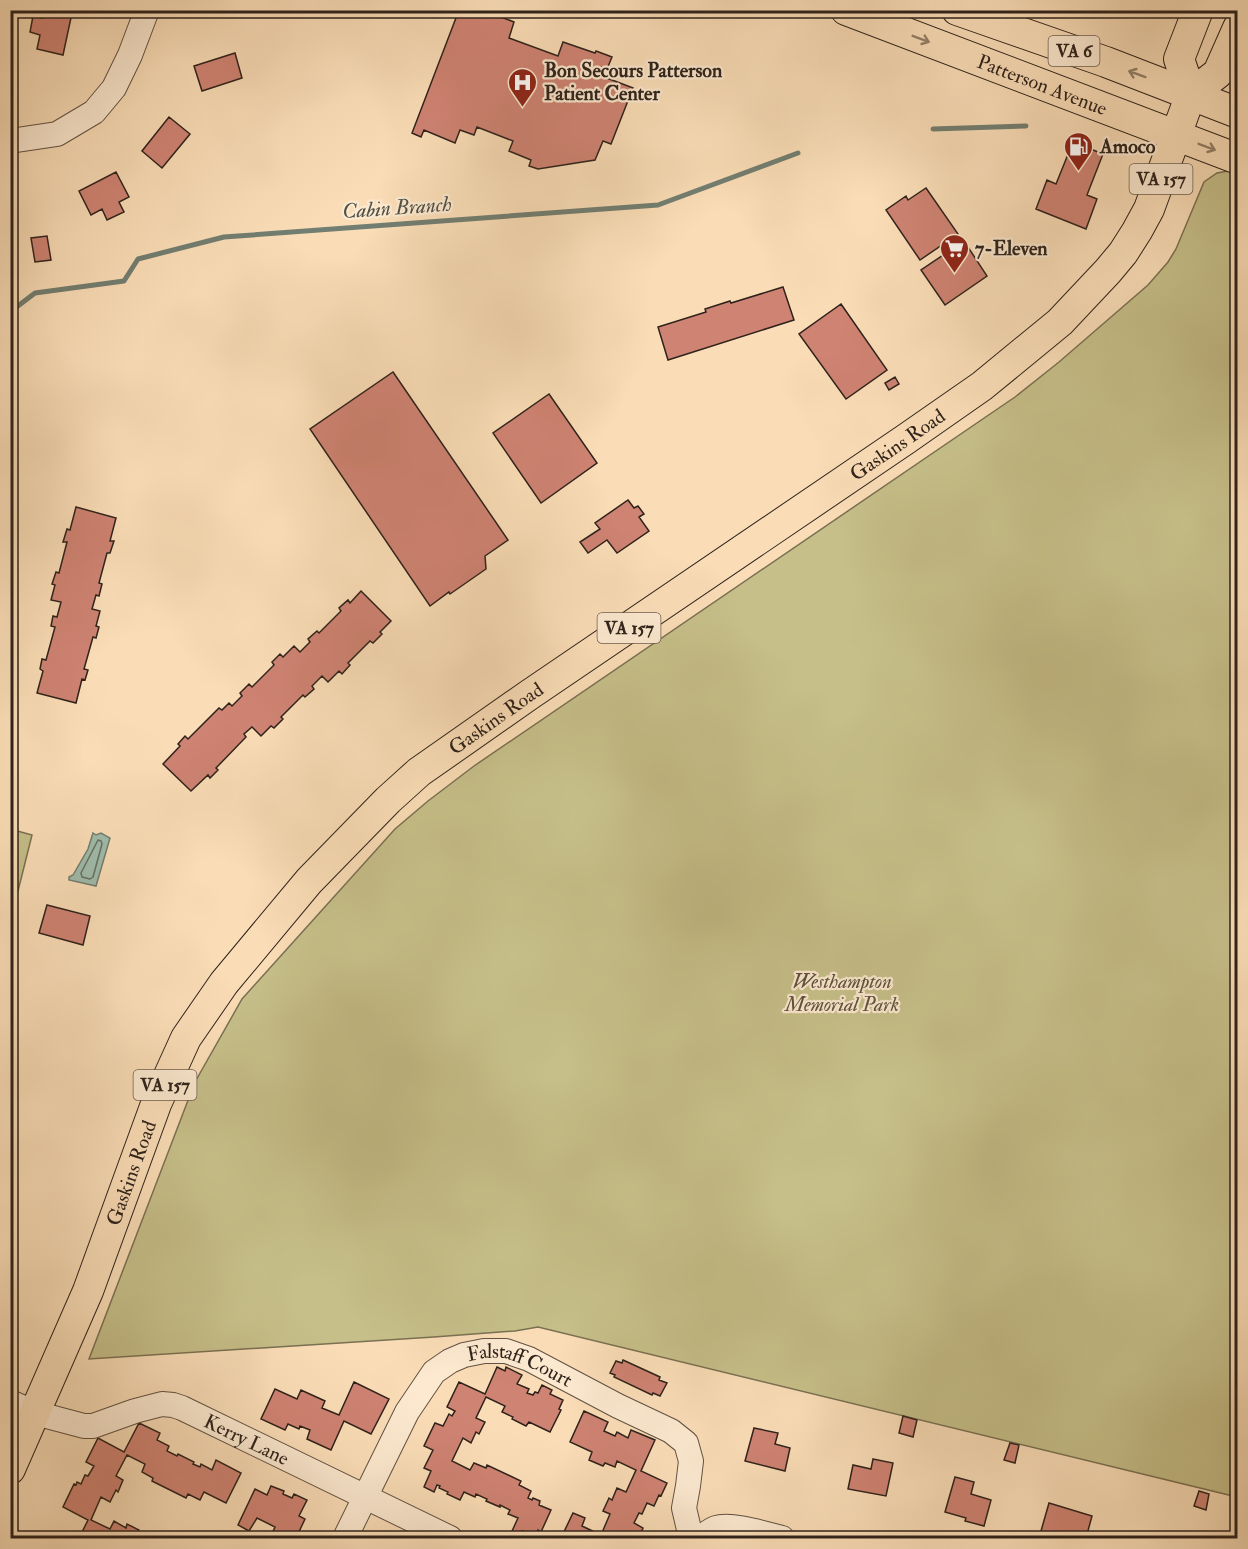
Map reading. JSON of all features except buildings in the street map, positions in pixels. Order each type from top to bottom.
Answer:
[{"type":"main road","name":"Patterson Avenue","points":[[846,10],[1238,159]]},
{"type":"main road","name":"Patterson Avenue","points":[[957,10],[1106,62],[1238,113]]},
{"type":"main road","points":[[1198,10],[1179,59],[1191,94],[1218,74],[1238,28]]},
{"type":"main road","name":"VA 157","points":[[1176,136],[1191,94]]},
{"type":"main road","name":"Gaskins Road","points":[[10,1469],[23,1408],[88,1291],[156,1104],[186,1038],[224,983],[309,881],[388,800],[419,772],[906,439],[982,386],[1036,343],[1075,307],[1123,253],[1149,209],[1176,136]]},
{"type":"street","points":[[10,141],[57,134],[94,112],[114,88],[130,55],[147,10]]},
{"type":"street","name":"Falstaff Court","points":[[345,1539],[407,1412],[434,1372],[464,1355],[484,1351],[506,1352],[529,1359],[670,1431],[686,1443],[691,1461],[684,1508],[691,1539]]},
{"type":"street","name":"Kerry Lane","points":[[23,1408],[84,1426],[93,1426],[162,1404],[182,1408],[450,1539]]},
{"type":"street","points":[[707,1534],[723,1526],[782,1539]]},
{"type":"green space","name":"Westhampton Memorial Park","points":[[1237,172],[1237,1497],[538,1327],[434,1337],[89,1359],[195,1082],[242,999],[395,829],[474,766],[1015,397],[1148,285],[1176,249],[1204,182],[1217,173]]},
{"type":"green space","points":[[10,829],[32,835],[11,919],[10,919]]},
{"type":"water","points":[[93,833],[96,835],[101,833],[110,838],[96,886],[69,880],[88,849]]},
{"type":"waterway","name":"Cabin Branch","points":[[933,129],[1026,126]]},
{"type":"waterway","name":"Cabin Branch","points":[[10,312],[35,293],[124,281],[138,259],[224,237],[658,205],[798,153]]},
{"type":"place","name":"Bon Secours Patterson Patient Center","points":[[523,108]]},
{"type":"place","name":"Amoco","points":[[1079,172]]},
{"type":"place","name":"7-Eleven","points":[[954,274]]}]
